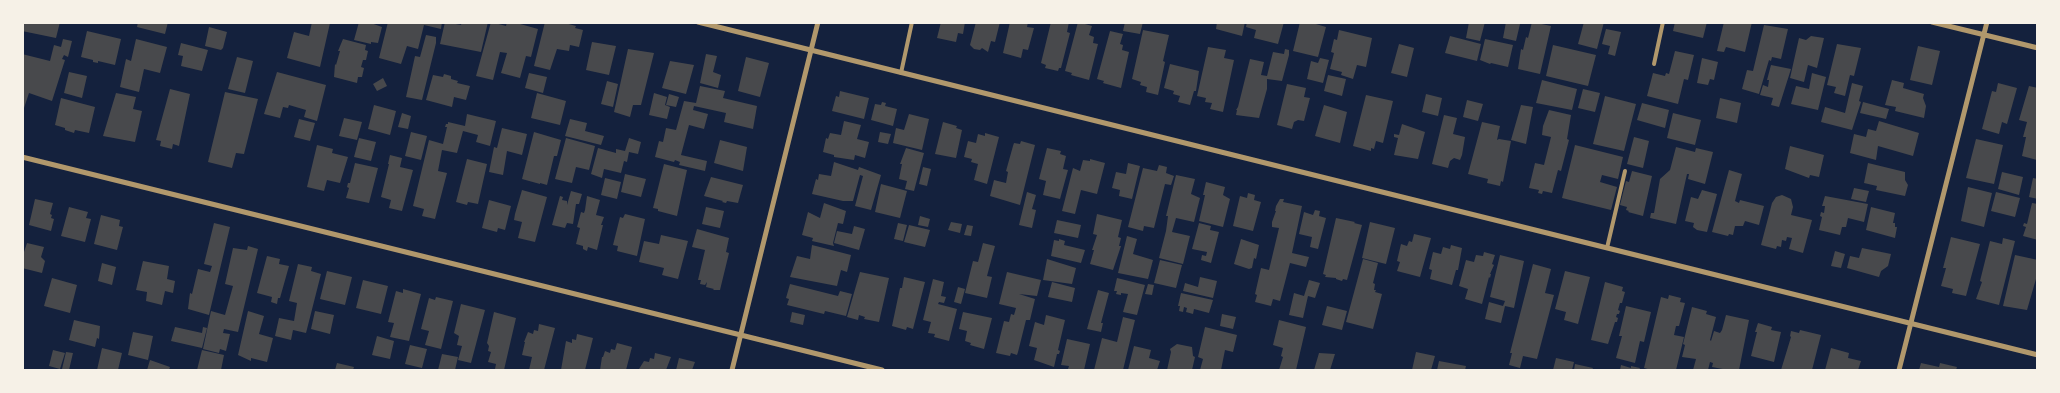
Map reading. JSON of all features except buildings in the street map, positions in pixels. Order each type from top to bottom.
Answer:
[{"type":"street","points":[[698,22],[2038,355]]},
{"type":"street","points":[[732,370],[818,22]]},
{"type":"street","points":[[1932,22],[2038,48]]},
{"type":"street","points":[[1899,370],[1988,22]]},
{"type":"street","points":[[22,158],[882,370]]},
{"type":"lane","points":[[901,73],[912,22]]},
{"type":"lane","points":[[1654,64],[1663,22]]},
{"type":"lane","points":[[1607,248],[1625,171]]}]
